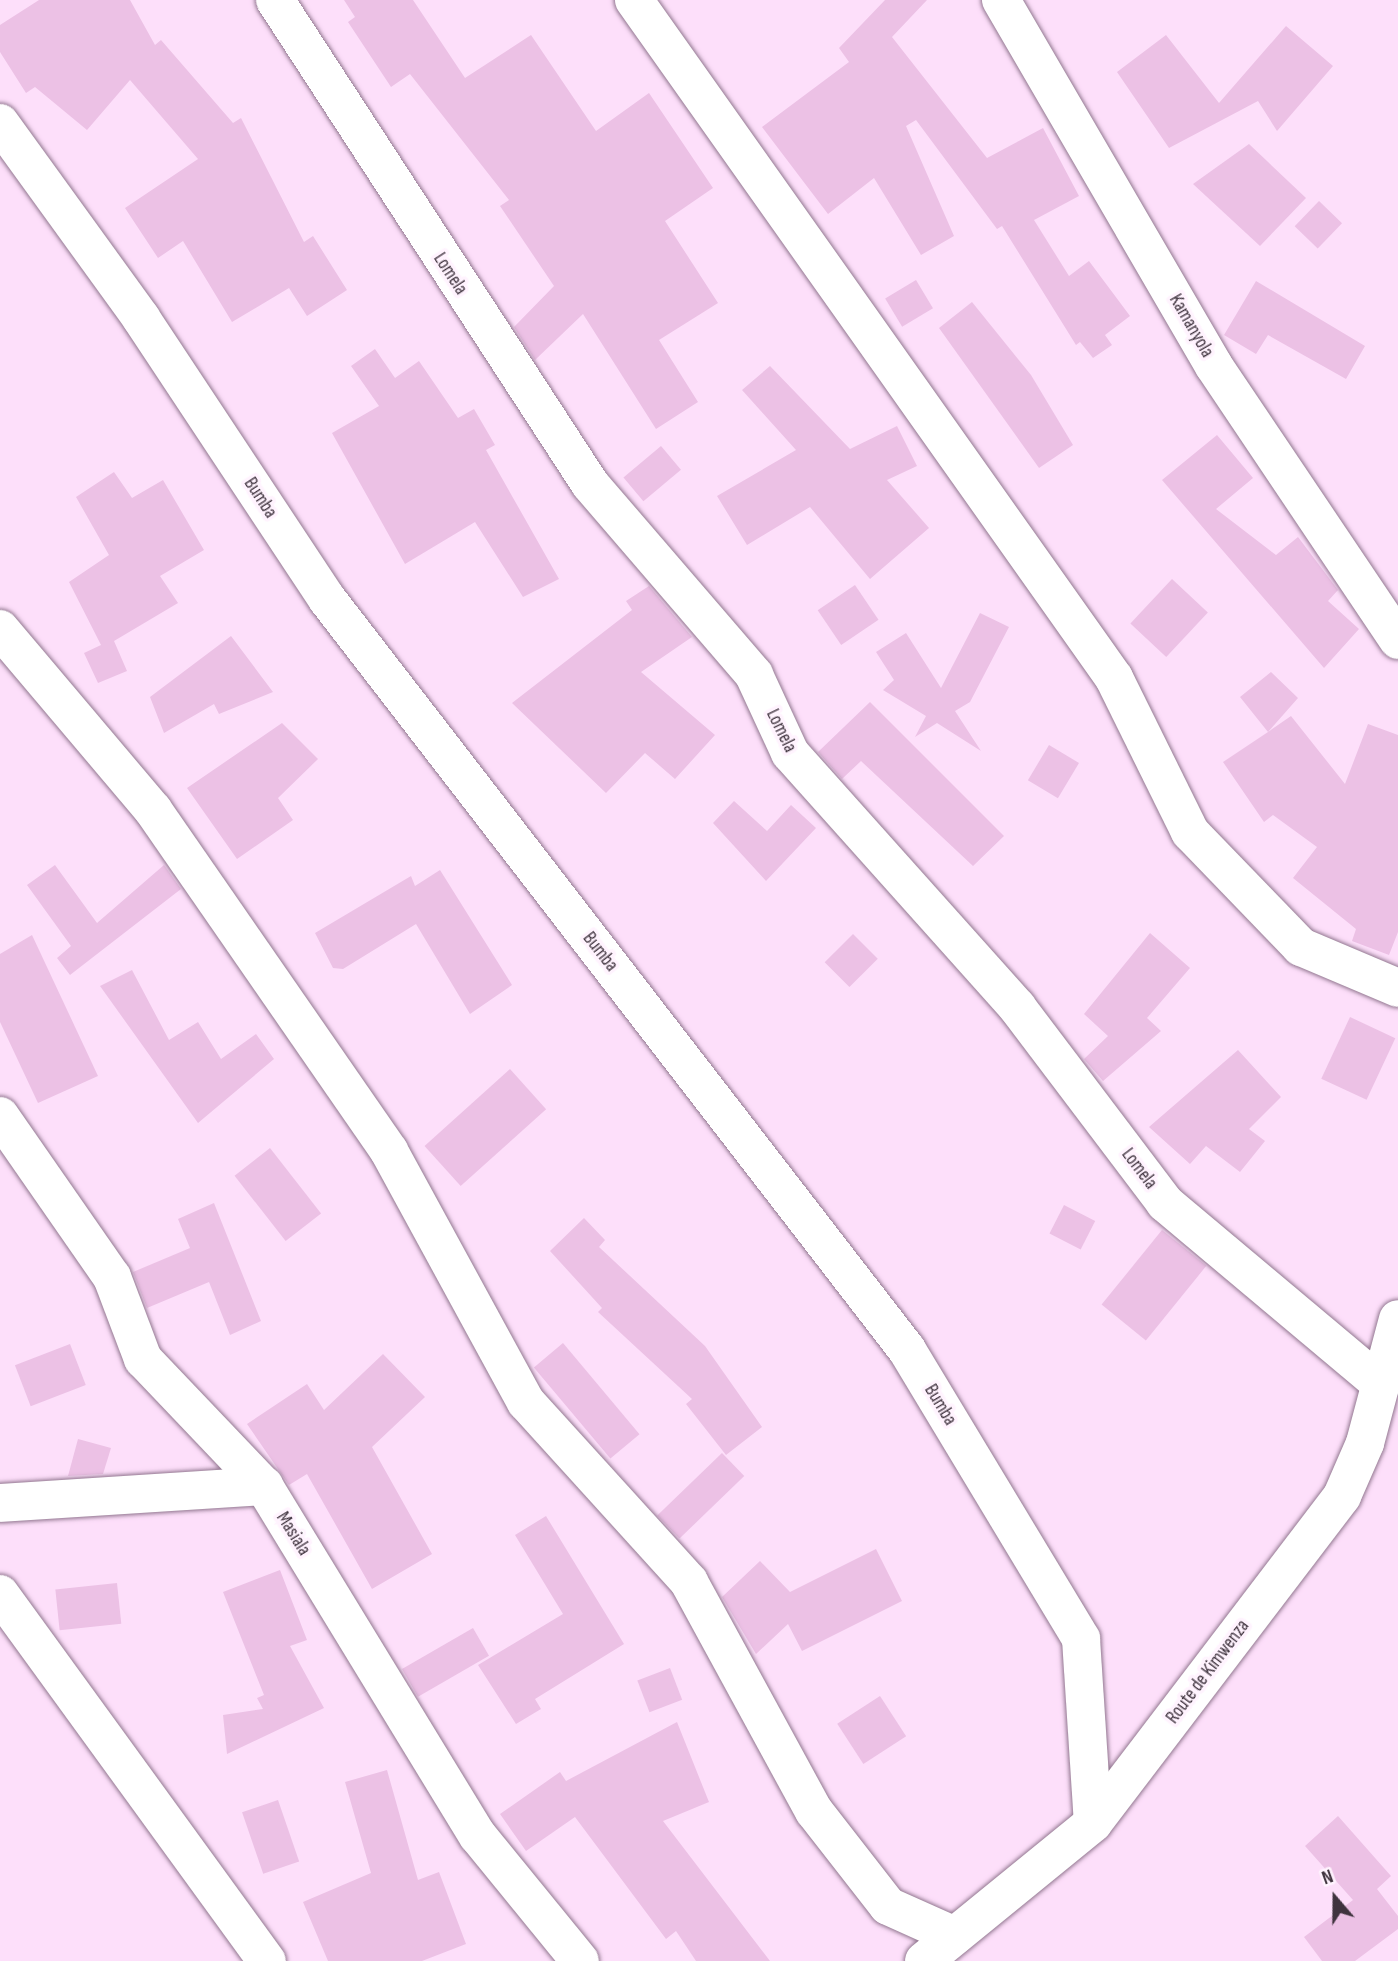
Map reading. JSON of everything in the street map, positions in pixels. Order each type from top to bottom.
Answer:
[{"type":"street","name":"Lomela","points":[[275,0],[590,484],[754,675],[790,753],[1017,1007],[1175,1214],[1381,1384]]},
{"type":"street","points":[[634,0],[1114,678],[1189,832],[1301,947],[1398,988]]},
{"type":"street","name":"Kamanyola","points":[[1001,0],[1214,366],[1398,640]]},
{"type":"street","name":"Bumba","points":[[0,123],[141,318],[327,599],[907,1350],[1080,1639],[1093,1823]]},
{"type":"street","points":[[0,629],[153,810],[388,1151],[526,1402],[689,1582],[814,1811],[888,1906],[955,1936]]},
{"type":"street","name":"Masiala","points":[[0,1116],[112,1277],[142,1359],[264,1486],[478,1836],[580,1961]]},
{"type":"street","name":"Route de Kimwenza","points":[[924,1961],[1093,1823],[1342,1496],[1381,1384],[1398,1319]]},
{"type":"street","points":[[0,1503],[264,1486]]},
{"type":"street","points":[[0,1594],[267,1961]]},
{"type":"building","points":[[39,0],[130,0],[155,45],[161,40],[233,123],[241,118],[304,242],[313,236],[347,290],[307,316],[289,288],[232,322],[183,241],[158,258],[125,208],[198,159],[130,80],[87,130],[35,87],[26,93],[0,52],[0,25]]},
{"type":"building","points":[[344,0],[413,0],[465,78],[531,35],[596,131],[649,93],[713,188],[665,221],[718,303],[659,340],[698,402],[656,429],[583,314],[535,360],[514,327],[554,286],[500,206],[509,200],[410,74],[391,87],[348,22],[355,17]]},
{"type":"building","points":[[885,0],[927,0],[892,37],[987,158],[1043,128],[1079,196],[1034,220],[1069,276],[1089,261],[1130,316],[1105,335],[1112,345],[1093,358],[1080,342],[1076,345],[1002,226],[997,229],[916,120],[906,126],[954,236],[921,255],[874,178],[828,214],[762,127],[849,62],[839,48]]},
{"type":"building","points":[[1286,26],[1333,66],[1277,131],[1258,101],[1169,148],[1117,72],[1166,35],[1219,103]]},
{"type":"building","points":[[1249,144],[1306,198],[1260,246],[1193,184]]},
{"type":"building","points":[[1319,201],[1342,223],[1318,248],[1295,226]]},
{"type":"building","points":[[916,280],[933,308],[902,327],[885,299]]},
{"type":"building","points":[[1256,281],[1365,346],[1346,379],[1268,335],[1256,354],[1224,335]]},
{"type":"building","points":[[972,302],[1031,375],[1073,445],[1039,468],[939,328]]},
{"type":"building","points":[[375,349],[395,378],[419,361],[458,418],[474,409],[495,445],[486,450],[559,579],[523,597],[475,522],[405,564],[332,433],[379,406],[351,366]]},
{"type":"building","points":[[770,366],[850,449],[897,426],[917,466],[887,480],[929,528],[870,579],[810,507],[747,545],[717,496],[796,450],[742,390]]},
{"type":"building","points":[[1217,435],[1253,478],[1216,509],[1276,555],[1298,537],[1338,590],[1328,601],[1359,629],[1324,668],[1162,480]]},
{"type":"building","points":[[661,446],[681,470],[643,501],[623,477]]},
{"type":"building","points":[[114,472],[132,498],[163,480],[204,550],[160,576],[178,603],[114,641],[127,671],[98,683],[84,653],[101,645],[69,582],[109,555],[76,497]]},
{"type":"building","points":[[1172,579],[1208,612],[1166,657],[1130,624]]},
{"type":"building","points":[[855,585],[878,620],[841,645],[818,610]]},
{"type":"building","points":[[649,586],[692,637],[641,672],[715,735],[675,779],[645,753],[606,793],[512,703],[632,610],[626,601]]},
{"type":"building","points":[[980,613],[1009,627],[970,702],[955,711],[981,751],[937,723],[915,737],[926,716],[883,690],[894,680],[876,652],[906,633],[941,688]]},
{"type":"building","points":[[231,636],[273,692],[219,714],[214,704],[164,733],[150,697]]},
{"type":"building","points":[[1271,672],[1298,698],[1268,732],[1240,697]]},
{"type":"building","points":[[870,702],[1004,836],[973,866],[861,761],[842,779],[818,752]]},
{"type":"building","points":[[1291,716],[1345,784],[1368,724],[1398,735],[1398,932],[1389,955],[1352,941],[1356,929],[1293,878],[1317,847],[1273,815],[1264,822],[1223,762]]},
{"type":"building","points":[[282,723],[318,759],[278,798],[293,820],[237,859],[187,788]]},
{"type":"building","points":[[1049,745],[1079,763],[1058,798],[1028,780]]},
{"type":"building","points":[[734,801],[767,831],[791,805],[816,828],[766,881],[713,823]]},
{"type":"building","points":[[55,865],[97,923],[164,865],[181,889],[70,975],[57,958],[71,946],[27,885]]},
{"type":"building","points":[[440,870],[512,985],[470,1014],[416,924],[343,969],[333,968],[315,933],[411,876],[415,886]]},
{"type":"building","points":[[1150,933],[1190,968],[1147,1018],[1161,1031],[1103,1081],[1084,1059],[1108,1036],[1084,1014]]},
{"type":"building","points":[[853,934],[878,959],[849,987],[825,962]]},
{"type":"building","points":[[32,935],[98,1076],[38,1103],[0,1022],[0,954]]},
{"type":"building","points":[[132,970],[169,1040],[198,1022],[221,1059],[256,1034],[274,1059],[198,1123],[100,986]]},
{"type":"building","points":[[1350,1017],[1395,1038],[1367,1100],[1321,1079]]},
{"type":"building","points":[[1238,1050],[1281,1097],[1249,1129],[1265,1141],[1240,1172],[1206,1146],[1190,1164],[1149,1127]]},
{"type":"building","points":[[510,1069],[546,1109],[461,1186],[425,1146]]},
{"type":"building","points":[[270,1148],[321,1213],[286,1241],[235,1176]]},
{"type":"building","points":[[214,1203],[261,1321],[230,1335],[209,1282],[147,1308],[133,1272],[190,1248],[178,1219]]},
{"type":"building","points":[[1064,1205],[1095,1221],[1081,1249],[1049,1234]]},
{"type":"building","points":[[584,1218],[605,1240],[599,1247],[705,1346],[762,1427],[726,1455],[686,1404],[692,1399],[598,1312],[602,1308],[550,1251]]},
{"type":"building","points":[[1162,1230],[1206,1266],[1146,1340],[1102,1305]]},
{"type":"building","points":[[563,1343],[639,1434],[610,1459],[534,1367]]},
{"type":"building","points":[[70,1344],[86,1385],[31,1406],[15,1365]]},
{"type":"building","points":[[383,1354],[425,1397],[372,1447],[432,1554],[372,1589],[307,1474],[289,1485],[247,1424],[307,1384],[324,1410]]},
{"type":"building","points":[[78,1439],[111,1448],[103,1474],[68,1476]]},
{"type":"building","points":[[722,1453],[744,1476],[679,1539],[657,1516]]},
{"type":"building","points":[[546,1516],[624,1644],[535,1699],[541,1709],[516,1724],[478,1665],[563,1614],[515,1535]]},
{"type":"building","points":[[876,1549],[902,1601],[802,1651],[788,1624],[756,1654],[722,1597],[760,1561],[790,1592]]},
{"type":"building","points":[[280,1570],[307,1640],[290,1646],[324,1708],[227,1754],[223,1715],[263,1709],[257,1698],[264,1695],[223,1592]]},
{"type":"building","points":[[117,1583],[121,1624],[60,1630],[55,1589]]},
{"type":"building","points":[[473,1628],[489,1656],[418,1697],[402,1669]]},
{"type":"building","points":[[670,1668],[682,1700],[650,1712],[637,1681]]},
{"type":"building","points":[[880,1696],[906,1736],[863,1764],[837,1724]]},
{"type":"building","points":[[677,1722],[709,1802],[663,1821],[770,1961],[696,1961],[676,1931],[666,1939],[575,1817],[526,1851],[500,1814],[560,1772],[566,1781]]},
{"type":"building","points":[[387,1770],[418,1880],[439,1872],[466,1944],[422,1961],[328,1961],[303,1902],[371,1873],[345,1782]]},
{"type":"building","points":[[278,1800],[299,1861],[263,1874],[242,1812]]},
{"type":"building","points":[[1338,1816],[1391,1876],[1377,1889],[1398,1916],[1398,1929],[1355,1961],[1322,1961],[1304,1937],[1353,1900],[1305,1846]]}]
